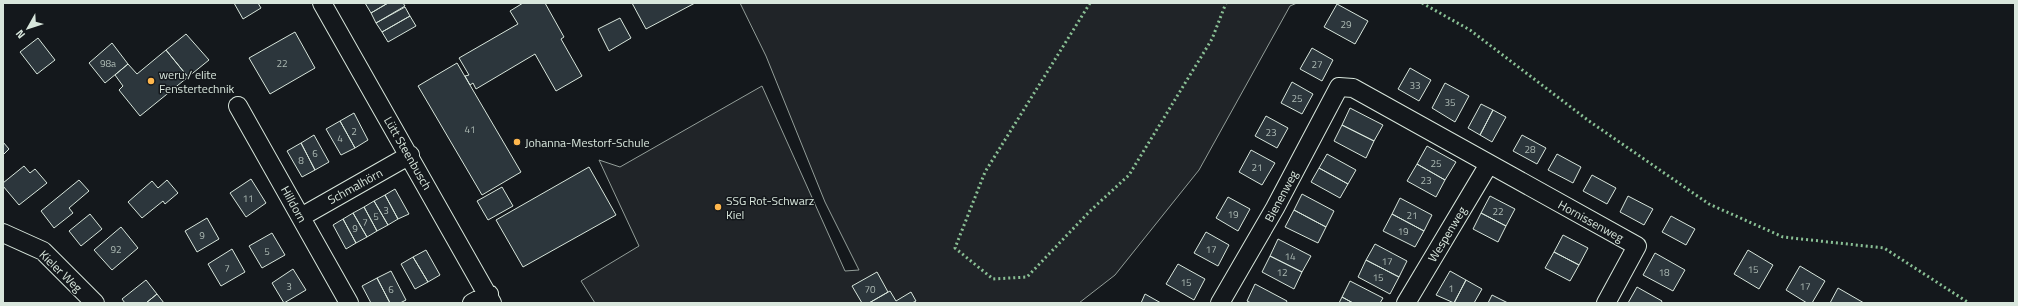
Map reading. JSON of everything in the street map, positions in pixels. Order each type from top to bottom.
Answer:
[{"type":"street","name":"Lütt Steenbusch","points":[[322,3],[491,298]]},
{"type":"street","name":"Bienenweg","points":[[1220,303],[1275,208],[1339,87],[1352,88],[1489,164]]},
{"type":"street","name":"Hilldorn","points":[[238,106],[349,303]]},
{"type":"street","name":"Schmalhörn","points":[[301,217],[410,156]]},
{"type":"street","name":"Wespenweg","points":[[1408,302],[1489,164]]},
{"type":"street","name":"Hornissenweg","points":[[1489,164],[1637,246],[1606,303]]},
{"type":"street","name":"Kieler Weg","points":[[3,233],[43,251],[94,303]]},
{"type":"street","points":[[472,303],[491,298]]},
{"type":"shaded area","points":[[740,3],[1297,3],[1290,6],[1199,170],[1115,275],[1079,303],[595,303],[581,281],[639,246],[599,160],[620,167],[762,86],[845,271],[859,270],[825,202],[766,56]]},
{"type":"building","points":[[234,3],[258,3],[261,8],[243,19]]},
{"type":"building","points":[[365,3],[388,3],[371,13]]},
{"type":"building","points":[[388,3],[403,3],[405,6],[376,23],[371,13]]},
{"type":"building","points":[[523,3],[545,3],[564,37],[561,39],[582,76],[556,91],[535,54],[476,89],[473,83],[470,85],[465,76],[469,75],[459,58],[518,24],[510,11]]},
{"type":"building","points":[[632,3],[695,3],[646,29]]},
{"type":"building","points":[[1337,4],[1368,21],[1355,44],[1324,27]]},
{"type":"building","points":[[405,7],[410,16],[382,32],[376,23]]},
{"type":"building","points":[[410,16],[416,26],[388,42],[382,32]]},
{"type":"building","points":[[620,18],[631,38],[609,51],[598,29]]},
{"type":"building","points":[[295,32],[315,68],[270,94],[249,58]]},
{"type":"building","points":[[186,34],[209,60],[188,77],[166,50]]},
{"type":"building","points":[[38,38],[55,60],[37,74],[20,52]]},
{"type":"building","points":[[112,43],[128,64],[105,83],[89,63]]},
{"type":"building","points":[[1312,48],[1333,60],[1322,81],[1300,69]]},
{"type":"building","name":"weru / elite Fenstertechnik","points":[[166,50],[188,77],[140,116],[119,90],[123,86],[115,75],[128,64],[137,74]]},
{"type":"building","points":[[457,63],[521,172],[482,195],[418,86]]},
{"type":"building","points":[[1410,68],[1431,80],[1419,101],[1398,89]]},
{"type":"building","points":[[1292,82],[1313,94],[1302,114],[1281,103]]},
{"type":"building","points":[[1445,83],[1469,96],[1455,122],[1432,108]]},
{"type":"building","points":[[1481,104],[1493,110],[1480,135],[1468,128]]},
{"type":"building","points":[[1350,108],[1383,125],[1374,141],[1342,125]]},
{"type":"building","points":[[1493,110],[1506,117],[1492,142],[1480,135]]},
{"type":"building","points":[[354,113],[368,140],[355,148],[340,121]]},
{"type":"building","points":[[1266,116],[1288,128],[1277,148],[1255,136]]},
{"type":"building","points":[[340,121],[355,148],[341,155],[326,129]]},
{"type":"building","points":[[1342,125],[1374,141],[1366,158],[1334,141]]},
{"type":"building","points":[[314,135],[329,162],[315,170],[301,143]]},
{"type":"building","points":[[1522,135],[1546,148],[1537,164],[1513,151]]},
{"type":"building","points":[[3,142],[9,149],[3,155]]},
{"type":"building","points":[[301,143],[315,170],[302,177],[287,151]]},
{"type":"building","points":[[1427,146],[1456,162],[1445,180],[1417,164]]},
{"type":"building","points":[[1251,150],[1275,163],[1262,185],[1239,172]]},
{"type":"building","points":[[1327,154],[1356,170],[1348,184],[1319,168]]},
{"type":"building","points":[[1557,154],[1581,167],[1573,183],[1548,170]]},
{"type":"building","points":[[1417,164],[1445,180],[1436,197],[1407,181]]},
{"type":"building","points":[[24,166],[30,173],[35,169],[47,183],[19,205],[3,186],[3,183]]},
{"type":"building","points":[[589,167],[616,215],[523,267],[496,220]]},
{"type":"building","points":[[1319,168],[1348,184],[1340,198],[1311,182]]},
{"type":"building","points":[[1592,175],[1616,188],[1607,204],[1583,191]]},
{"type":"building","points":[[251,179],[266,203],[246,217],[230,193]]},
{"type":"building","points":[[79,180],[89,191],[69,208],[73,213],[54,228],[41,211]]},
{"type":"building","points":[[167,180],[178,193],[165,204],[163,201],[142,218],[128,202],[152,181],[158,188]]},
{"type":"building","points":[[502,187],[513,206],[488,220],[477,201]]},
{"type":"building","points":[[395,189],[409,214],[398,219],[385,195]]},
{"type":"building","points":[[1302,194],[1334,211],[1326,227],[1294,210]]},
{"type":"building","points":[[385,195],[398,219],[388,225],[374,201]]},
{"type":"building","points":[[1490,196],[1515,209],[1506,226],[1481,213]]},
{"type":"building","points":[[1628,196],[1653,209],[1644,225],[1620,212]]},
{"type":"building","points":[[1228,197],[1250,209],[1238,231],[1216,218]]},
{"type":"building","points":[[1400,198],[1432,215],[1424,231],[1392,214]]},
{"type":"building","points":[[374,201],[388,225],[377,231],[364,207]]},
{"type":"building","points":[[364,207],[377,231],[367,237],[353,213]]},
{"type":"building","points":[[1294,210],[1326,227],[1318,243],[1285,227]]},
{"type":"building","points":[[353,213],[367,237],[356,243],[343,219]]},
{"type":"building","points":[[1481,213],[1506,226],[1498,242],[1473,229]]},
{"type":"building","points":[[90,214],[102,229],[81,246],[69,231]]},
{"type":"building","points":[[1392,214],[1424,231],[1415,247],[1383,231]]},
{"type":"building","points":[[1671,216],[1695,229],[1686,245],[1662,232]]},
{"type":"building","points":[[207,218],[219,239],[197,252],[185,231]]},
{"type":"building","points":[[343,219],[356,243],[346,249],[333,225]]},
{"type":"building","points":[[121,227],[138,248],[112,270],[94,250]]},
{"type":"building","points":[[1206,232],[1229,245],[1218,266],[1194,253]]},
{"type":"building","points":[[272,233],[285,255],[262,268],[249,246]]},
{"type":"building","points":[[1563,235],[1588,248],[1579,265],[1554,252]]},
{"type":"building","points":[[1278,239],[1311,256],[1302,272],[1270,256]]},
{"type":"building","points":[[1375,244],[1407,261],[1399,277],[1366,260]]},
{"type":"building","points":[[232,249],[245,272],[221,286],[208,264]]},
{"type":"building","points":[[426,250],[440,275],[428,282],[413,257]]},
{"type":"building","points":[[1748,250],[1773,265],[1759,289],[1734,274]]},
{"type":"building","points":[[1554,252],[1579,265],[1570,281],[1545,268]]},
{"type":"building","points":[[1655,253],[1685,270],[1673,291],[1643,275]]},
{"type":"building","points":[[1270,256],[1302,272],[1294,289],[1262,272]]},
{"type":"building","points":[[413,257],[428,282],[415,289],[401,264]]},
{"type":"building","points":[[1366,260],[1399,277],[1390,294],[1358,277]]},
{"type":"building","points":[[1178,264],[1205,279],[1194,300],[1166,284]]},
{"type":"building","points":[[1800,266],[1825,281],[1812,303],[1807,303],[1786,290]]},
{"type":"building","points":[[293,269],[306,290],[284,303],[272,283]]},
{"type":"building","points":[[391,271],[406,300],[400,303],[390,303],[377,278]]},
{"type":"building","points":[[1450,271],[1466,280],[1454,303],[1436,295]]},
{"type":"building","points":[[877,272],[888,292],[869,303],[862,303],[852,286]]},
{"type":"building","points":[[377,278],[390,303],[371,303],[362,286]]},
{"type":"building","points":[[146,280],[157,294],[146,303],[125,303],[122,299]]},
{"type":"building","points":[[1466,280],[1482,289],[1474,303],[1454,303]]},
{"type":"building","points":[[1350,281],[1383,298],[1380,303],[1353,303],[1342,297]]},
{"type":"building","points":[[1255,284],[1287,301],[1286,303],[1251,303],[1247,301]]},
{"type":"building","points":[[1637,287],[1662,301],[1661,303],[1628,303]]},
{"type":"building","points":[[1838,288],[1864,303],[1830,303]]},
{"type":"building","points":[[890,291],[896,301],[911,292],[916,301],[912,303],[869,303]]},
{"type":"building","points":[[157,294],[164,303],[146,303]]},
{"type":"building","points":[[1145,294],[1161,303],[1141,303]]},
{"type":"building","points":[[1492,295],[1508,303],[1488,303]]},
{"type":"building","points":[[1342,297],[1353,303],[1339,303]]},
{"type":"hedge","points":[[1090,3],[985,172],[955,248],[993,279],[1027,277],[1090,211],[1129,175],[1212,39],[1226,3]]},
{"type":"hedge","points":[[1422,3],[1470,30],[1589,121],[1709,204],[1783,237],[1884,248],[1969,303]]},
{"type":"place","name":"weru / elite Fenstertechnik","points":[[151,81]]},
{"type":"place","name":"Johanna-Mestorf-Schule","points":[[517,142]]},
{"type":"place","name":"SSG Rot-Schwarz Kiel","points":[[718,207]]}]
